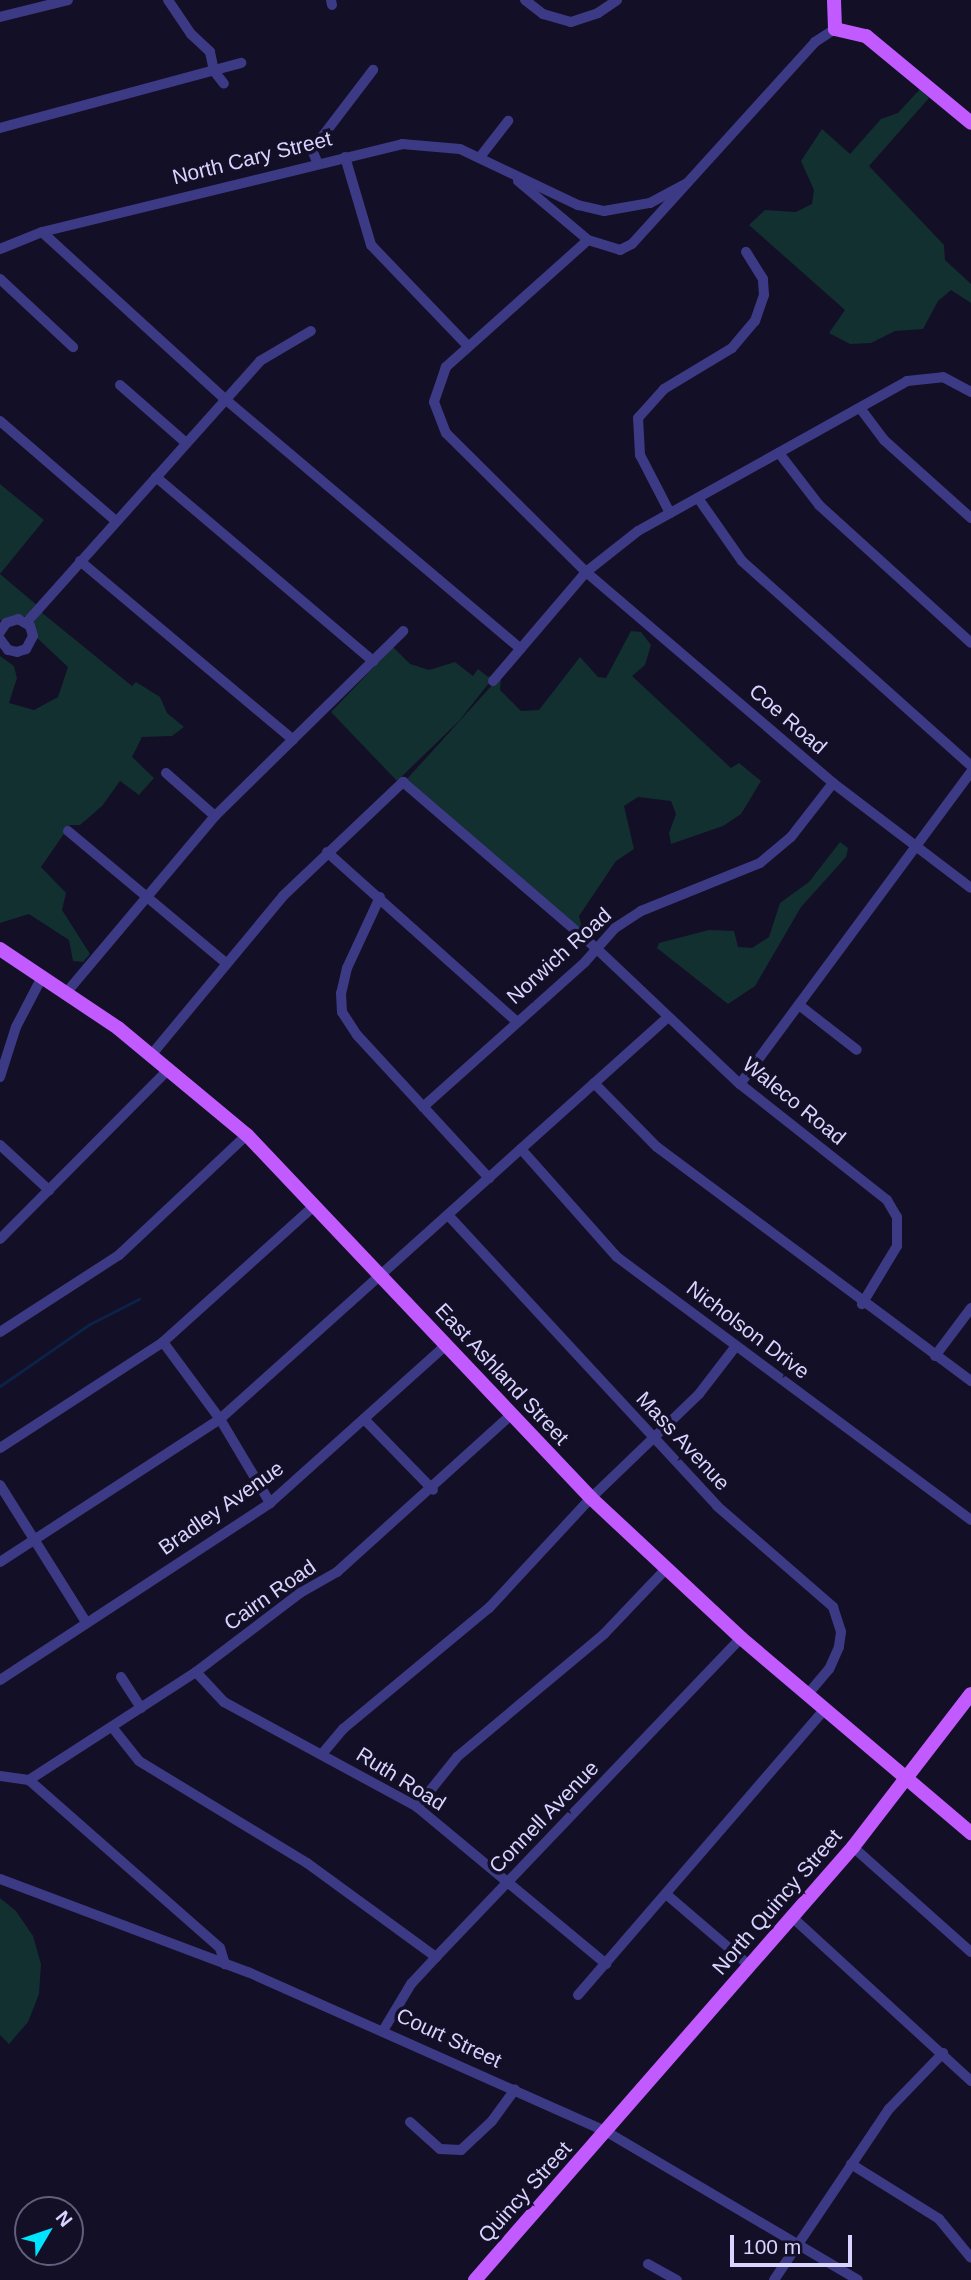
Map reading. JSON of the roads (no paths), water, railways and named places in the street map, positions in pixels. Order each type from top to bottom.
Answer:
[{"type":"main road","points":[[834,0],[835,29],[866,36],[971,123]]},
{"type":"main road","name":"East Ashland Street","points":[[0,949],[152,1054],[247,1135],[511,1415],[665,1570],[824,1710],[971,1833]]},
{"type":"main road","name":"North Quincy Street","points":[[607,2132],[853,1847],[907,1780],[971,1693]]},
{"type":"main road","name":"Quincy Street","points":[[475,2280],[607,2132]]},
{"type":"street","points":[[0,17],[68,0]]},
{"type":"street","points":[[168,0],[191,34],[210,52],[214,71],[224,85]]},
{"type":"street","points":[[525,0],[543,14],[572,22],[598,13],[617,0]]},
{"type":"street","name":"North Cary Street","points":[[513,176],[588,240],[608,250],[632,244],[814,42],[835,29]]},
{"type":"street","points":[[0,128],[241,64]]},
{"type":"street","points":[[318,164],[312,150],[373,70]]},
{"type":"street","points":[[480,157],[508,121]]},
{"type":"street","name":"North Cary Street","points":[[0,249],[41,232],[402,145],[439,145],[480,157],[513,176],[578,205],[604,211],[650,203],[687,183]]},
{"type":"street","points":[[345,157],[372,245],[468,346]]},
{"type":"street","points":[[41,232],[225,399],[521,649]]},
{"type":"street","name":"Coe Road","points":[[588,240],[468,346],[436,386],[437,416],[462,450],[586,572],[833,783],[971,888]]},
{"type":"street","points":[[670,513],[640,455],[638,418],[664,389],[732,348],[755,321],[764,295],[763,279],[746,252]]},
{"type":"street","points":[[0,279],[74,347]]},
{"type":"street","points":[[26,623],[260,361],[311,331]]},
{"type":"street","points":[[493,681],[586,572],[620,543],[907,381],[932,376],[954,380],[971,392]]},
{"type":"street","points":[[120,385],[185,442]]},
{"type":"street","points":[[860,408],[884,440],[971,518]]},
{"type":"street","points":[[0,421],[116,522]]},
{"type":"street","points":[[779,453],[819,505],[971,643]]},
{"type":"street","points":[[156,477],[373,661]]},
{"type":"street","points":[[698,498],[742,561],[971,766]]},
{"type":"street","points":[[80,561],[293,740]]},
{"type":"street","points":[[0,632],[10,620],[26,623]]},
{"type":"street","points":[[0,639],[12,652],[26,649],[33,636],[26,623]]},
{"type":"street","points":[[65,993],[215,816],[403,631]]},
{"type":"street","points":[[740,1084],[971,772]]},
{"type":"street","points":[[166,773],[215,816]]},
{"type":"street","name":"Waleco Road","points":[[327,852],[403,782],[597,949],[740,1084],[887,1200],[897,1217],[897,1246],[862,1304]]},
{"type":"street","name":"Norwich Road","points":[[423,1107],[597,949],[615,928],[641,911],[760,863],[791,837],[833,783]]},
{"type":"street","points":[[68,831],[227,964]]},
{"type":"street","points":[[152,1054],[283,896],[327,852],[516,1021]]},
{"type":"street","points":[[380,897],[347,968],[341,993],[342,1012],[357,1035],[489,1178]]},
{"type":"street","points":[[0,1077],[16,1027],[41,979]]},
{"type":"street","points":[[799,1005],[857,1050]]},
{"type":"street","points":[[0,1562],[220,1419],[668,1017]]},
{"type":"street","points":[[0,1239],[169,1069]]},
{"type":"street","points":[[594,1083],[657,1147],[862,1304],[971,1381]]},
{"type":"street","points":[[0,1332],[119,1255],[247,1135]]},
{"type":"street","points":[[0,1145],[49,1190]]},
{"type":"street","name":"Nicholson Drive","points":[[521,1149],[617,1257],[971,1520]]},
{"type":"street","points":[[0,1448],[163,1342],[315,1205]]},
{"type":"street","name":"Mass Avenue","points":[[448,1215],[717,1506],[833,1607],[841,1632],[839,1647],[829,1670],[807,1695]]},
{"type":"street","points":[[935,1356],[971,1308]]},
{"type":"street","points":[[163,1342],[220,1419],[270,1503]]},
{"type":"street","name":"Bradley Avenue","points":[[0,1680],[270,1503],[366,1421],[446,1345]]},
{"type":"street","points":[[322,1754],[351,1723],[489,1608],[591,1498],[699,1394],[736,1346]]},
{"type":"street","name":"Cairn Road","points":[[29,1780],[196,1672],[300,1593],[337,1572],[433,1490],[511,1415]]},
{"type":"street","points":[[366,1421],[433,1490]]},
{"type":"street","points":[[0,1485],[86,1622]]},
{"type":"street","points":[[417,1807],[457,1757],[604,1634],[665,1570]]},
{"type":"street","name":"Connell Avenue","points":[[384,2029],[411,1984],[741,1638]]},
{"type":"street","name":"Ruth Road","points":[[196,1672],[224,1702],[417,1807],[510,1881],[606,1964]]},
{"type":"street","points":[[121,1676],[141,1708]]},
{"type":"street","points":[[578,1995],[824,1710]]},
{"type":"street","points":[[112,1727],[139,1761],[307,1863],[436,1957]]},
{"type":"street","points":[[0,1776],[29,1780],[220,1948],[225,1964]]},
{"type":"street","points":[[853,1847],[971,1952]]},
{"type":"street","name":"Court Street","points":[[0,1879],[225,1964],[384,2029],[607,2132],[797,2241],[858,2280]]},
{"type":"street","points":[[666,1894],[750,1966]]},
{"type":"street","points":[[792,1917],[971,2081]]},
{"type":"street","points":[[774,2280],[797,2241],[889,2109],[943,2053]]},
{"type":"street","points":[[410,2122],[440,2149],[461,2150],[492,2121],[515,2090]]},
{"type":"street","points":[[851,2164],[939,2219],[971,2258]]},
{"type":"street","points":[[648,2264],[677,2280]]},
{"type":"waterway","points":[[0,1386],[90,1324],[139,1299]]}]
